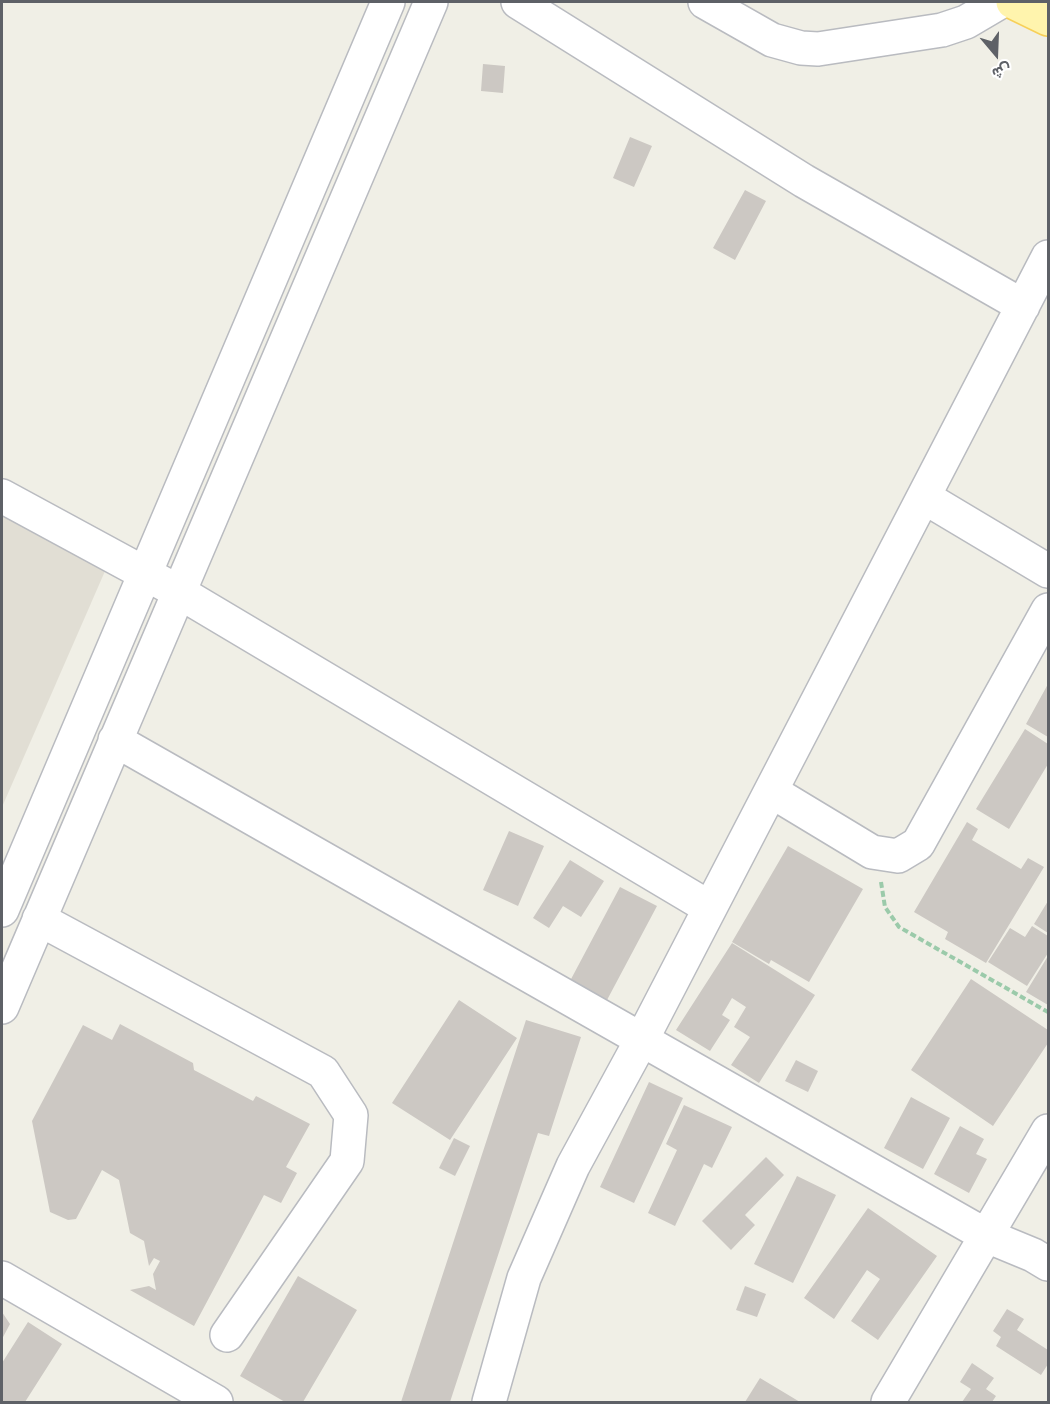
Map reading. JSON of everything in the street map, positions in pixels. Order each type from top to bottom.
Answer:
[{"type":"main road","points":[[1013,2],[1048,19]]},
{"type":"street","points":[[2,910],[388,2]]},
{"type":"street","points":[[2,1007],[431,2]]},
{"type":"street","points":[[518,2],[804,181],[1023,306]]},
{"type":"street","points":[[705,2],[772,40],[794,47],[818,49],[942,30],[966,22],[1000,2]]},
{"type":"street","points":[[489,1402],[524,1278],[573,1166],[641,1041],[1048,257]]},
{"type":"street","points":[[2,496],[179,592],[710,908]]},
{"type":"street","points":[[924,497],[1048,571]]},
{"type":"street","points":[[771,791],[872,852],[898,856],[918,844],[1048,610]]},
{"type":"street","points":[[115,740],[987,1236],[1033,1255],[1048,1264]]},
{"type":"street","points":[[39,920],[323,1072],[351,1115],[347,1161],[227,1335]]},
{"type":"street","points":[[888,1402],[1048,1131]]},
{"type":"street","points":[[2,1278],[216,1402]]},
{"type":"path","points":[[898,856],[881,883],[885,907],[899,927],[1048,1012]]},
{"type":"shaded area","points":[[2,515],[109,562],[2,807]]},
{"type":"building","points":[[483,64],[505,66],[503,93],[481,91]]},
{"type":"building","points":[[630,137],[652,146],[634,187],[613,178]]},
{"type":"building","points":[[745,190],[766,201],[735,260],[713,248]]},
{"type":"building","points":[[1048,684],[1048,737],[1026,724]]},
{"type":"building","points":[[1025,729],[1048,744],[1048,764],[1009,829],[976,809]]},
{"type":"building","points":[[967,822],[978,829],[972,840],[1021,869],[1028,858],[1044,867],[986,963],[945,939],[948,932],[914,912]]},
{"type":"building","points":[[509,831],[544,846],[518,906],[483,890]]},
{"type":"building","points":[[788,846],[863,889],[809,982],[771,960],[769,964],[732,942]]},
{"type":"building","points":[[570,860],[604,881],[581,917],[563,906],[549,928],[533,918]]},
{"type":"building","points":[[620,887],[657,906],[607,1000],[570,981]]},
{"type":"building","points":[[1048,901],[1048,933],[1034,924]]},
{"type":"building","points":[[1032,926],[1048,936],[1048,953],[1027,986],[988,962],[1010,928],[1025,937]]},
{"type":"building","points":[[732,943],[815,995],[759,1083],[731,1065],[750,1037],[734,1027],[746,1007],[732,998],[722,1015],[730,1020],[710,1051],[676,1030]]},
{"type":"building","points":[[1048,956],[1048,1005],[1026,992]]},
{"type":"building","points":[[971,979],[1048,1030],[1048,1043],[993,1126],[911,1070]]},
{"type":"building","points":[[459,1000],[517,1038],[450,1140],[392,1103]]},
{"type":"building","points":[[526,1020],[581,1037],[549,1136],[538,1133],[450,1402],[401,1402]]},
{"type":"building","points":[[120,1024],[193,1063],[194,1070],[253,1101],[256,1096],[310,1124],[286,1167],[297,1173],[281,1203],[264,1195],[194,1326],[130,1290],[149,1286],[156,1290],[153,1274],[160,1261],[154,1258],[149,1266],[144,1241],[130,1233],[119,1180],[102,1170],[76,1219],[68,1220],[50,1212],[32,1121],[83,1025],[112,1040]]},
{"type":"building","points":[[796,1060],[818,1071],[808,1092],[785,1081]]},
{"type":"building","points":[[649,1082],[683,1098],[634,1203],[600,1187]]},
{"type":"building","points":[[911,1097],[950,1118],[923,1169],[884,1148]]},
{"type":"building","points":[[684,1105],[732,1127],[712,1168],[704,1164],[675,1226],[648,1213],[677,1150],[666,1144]]},
{"type":"building","points":[[960,1126],[984,1139],[976,1154],[987,1159],[969,1193],[934,1174]]},
{"type":"building","points":[[454,1138],[470,1146],[455,1176],[439,1168]]},
{"type":"building","points":[[766,1157],[784,1175],[745,1215],[755,1225],[731,1250],[702,1221]]},
{"type":"building","points":[[797,1176],[836,1195],[793,1283],[754,1264]]},
{"type":"building","points":[[868,1208],[937,1256],[878,1340],[851,1321],[880,1279],[867,1270],[834,1319],[804,1298]]},
{"type":"building","points":[[298,1276],[357,1310],[303,1402],[285,1402],[240,1376]]},
{"type":"building","points":[[745,1286],[766,1294],[757,1317],[736,1310]]},
{"type":"building","points":[[1007,1309],[1024,1319],[1017,1330],[1048,1350],[1048,1364],[1041,1375],[996,1346],[1001,1337],[993,1331]]},
{"type":"building","points":[[2,1312],[10,1324],[2,1339]]},
{"type":"building","points":[[28,1322],[62,1344],[25,1402],[2,1402],[2,1363]]},
{"type":"building","points":[[972,1363],[994,1378],[986,1389],[996,1396],[992,1402],[962,1402],[971,1389],[960,1382]]},
{"type":"building","points":[[760,1378],[800,1402],[745,1402]]}]
